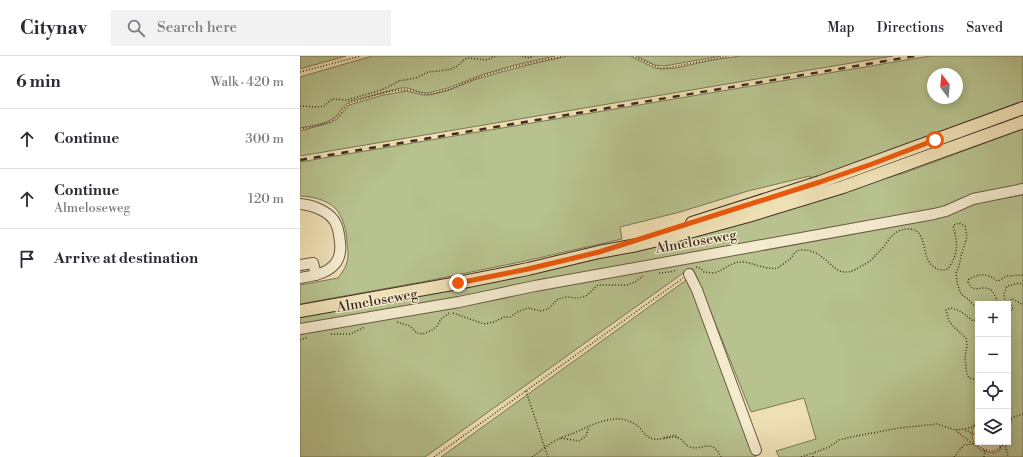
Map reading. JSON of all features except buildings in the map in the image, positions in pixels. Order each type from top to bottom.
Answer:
[{"type":"main road","points":[[599,252],[820,182],[1023,108]]},
{"type":"main road","points":[[599,252],[671,237],[748,216],[843,187],[1023,122]]},
{"type":"main road","name":"Almeloseweg","points":[[300,311],[458,283],[528,269],[599,252]]},
{"type":"street","name":"Almeloseweg","points":[[300,329],[460,302],[535,286],[934,214],[946,211],[973,199],[1023,189]]},
{"type":"street","points":[[300,204],[317,208],[327,213],[336,222],[340,245],[340,257],[334,266],[325,272],[300,272]]},
{"type":"street","points":[[300,265],[313,263],[315,272]]},
{"type":"street","points":[[300,278],[315,272]]},
{"type":"street","points":[[689,274],[697,290],[756,450]]},
{"type":"path","points":[[300,72],[361,56]]},
{"type":"path","points":[[300,106],[324,106],[332,100],[347,100],[381,90],[398,81],[416,78],[428,72],[451,69],[457,66],[464,59],[469,58],[485,60],[495,56]]},
{"type":"path","points":[[522,56],[529,58],[533,56]]},
{"type":"path","points":[[300,129],[330,121],[337,117],[347,105],[371,97],[401,90],[412,90],[423,94],[430,94],[514,67],[563,56]]},
{"type":"path","points":[[633,56],[661,68],[729,56]]},
{"type":"path","points":[[434,457],[689,274]]},
{"type":"path","points":[[998,301],[990,289],[972,288],[968,282],[969,280],[983,275],[988,275],[998,281],[1007,276],[1023,275]]},
{"type":"path","points":[[1005,301],[1004,294],[1007,286],[1015,283],[1023,284]]},
{"type":"path","points":[[1010,301],[1013,299],[1023,305]]},
{"type":"path","points":[[975,320],[973,321],[956,309],[951,308],[946,310],[949,321],[966,338],[968,344],[965,358],[967,374],[969,378],[975,378]]},
{"type":"path","points":[[526,391],[548,457]]},
{"type":"path","points":[[1011,422],[1012,418],[1023,414]]},
{"type":"path","points":[[532,457],[545,447],[561,438],[599,422],[616,418],[624,419],[638,427],[647,437],[656,440],[671,437],[680,438],[688,446],[693,448],[712,446],[721,457]]},
{"type":"path","points":[[801,457],[829,447],[839,440],[899,428],[937,424],[956,430],[973,427],[975,425]]},
{"type":"path","points":[[561,438],[578,441],[586,436],[589,426]]},
{"type":"path","points":[[964,429],[975,434]]},
{"type":"path","points":[[956,430],[964,438],[985,449],[993,451],[1003,445]]},
{"type":"path","points":[[954,457],[964,445],[974,444]]},
{"type":"path","points":[[1006,445],[1008,457]]},
{"type":"path","points":[[984,457],[985,449]]},
{"type":"path","points":[[813,453],[814,457]]},
{"type":"green space","points":[[300,56],[346,56],[300,69]]},
{"type":"green space","points":[[372,56],[555,56],[484,74],[448,88],[428,93],[408,88],[401,88],[351,101],[346,104],[332,119],[300,128],[300,77]]},
{"type":"green space","points":[[567,56],[630,56],[655,68],[662,69],[740,56],[893,56],[300,156],[300,131],[332,122],[337,119],[349,105],[383,95],[406,91],[429,95],[449,90],[494,74]]},
{"type":"green space","points":[[636,56],[721,56],[664,66],[655,65]]},
{"type":"green space","points":[[930,56],[1023,56],[1023,101],[812,181],[810,176],[748,191],[680,212],[620,227],[622,239],[427,281],[300,304],[300,285],[338,278],[346,265],[348,254],[345,229],[338,211],[332,205],[323,201],[300,196],[300,162]]},
{"type":"green space","points":[[1023,129],[1023,186],[947,207],[502,290],[300,325],[300,315],[512,278],[653,246],[904,173]]},
{"type":"green space","points":[[1023,195],[1023,457],[779,457],[776,451],[816,439],[804,398],[751,412],[696,275],[693,269],[689,269],[425,457],[300,457],[300,333]]},
{"type":"green space","points":[[689,278],[756,457],[441,457]]},
{"type":"railway","points":[[300,160],[915,56]]},
{"type":"route","points":[[458,283],[528,269],[599,252],[820,182],[935,140]]}]
